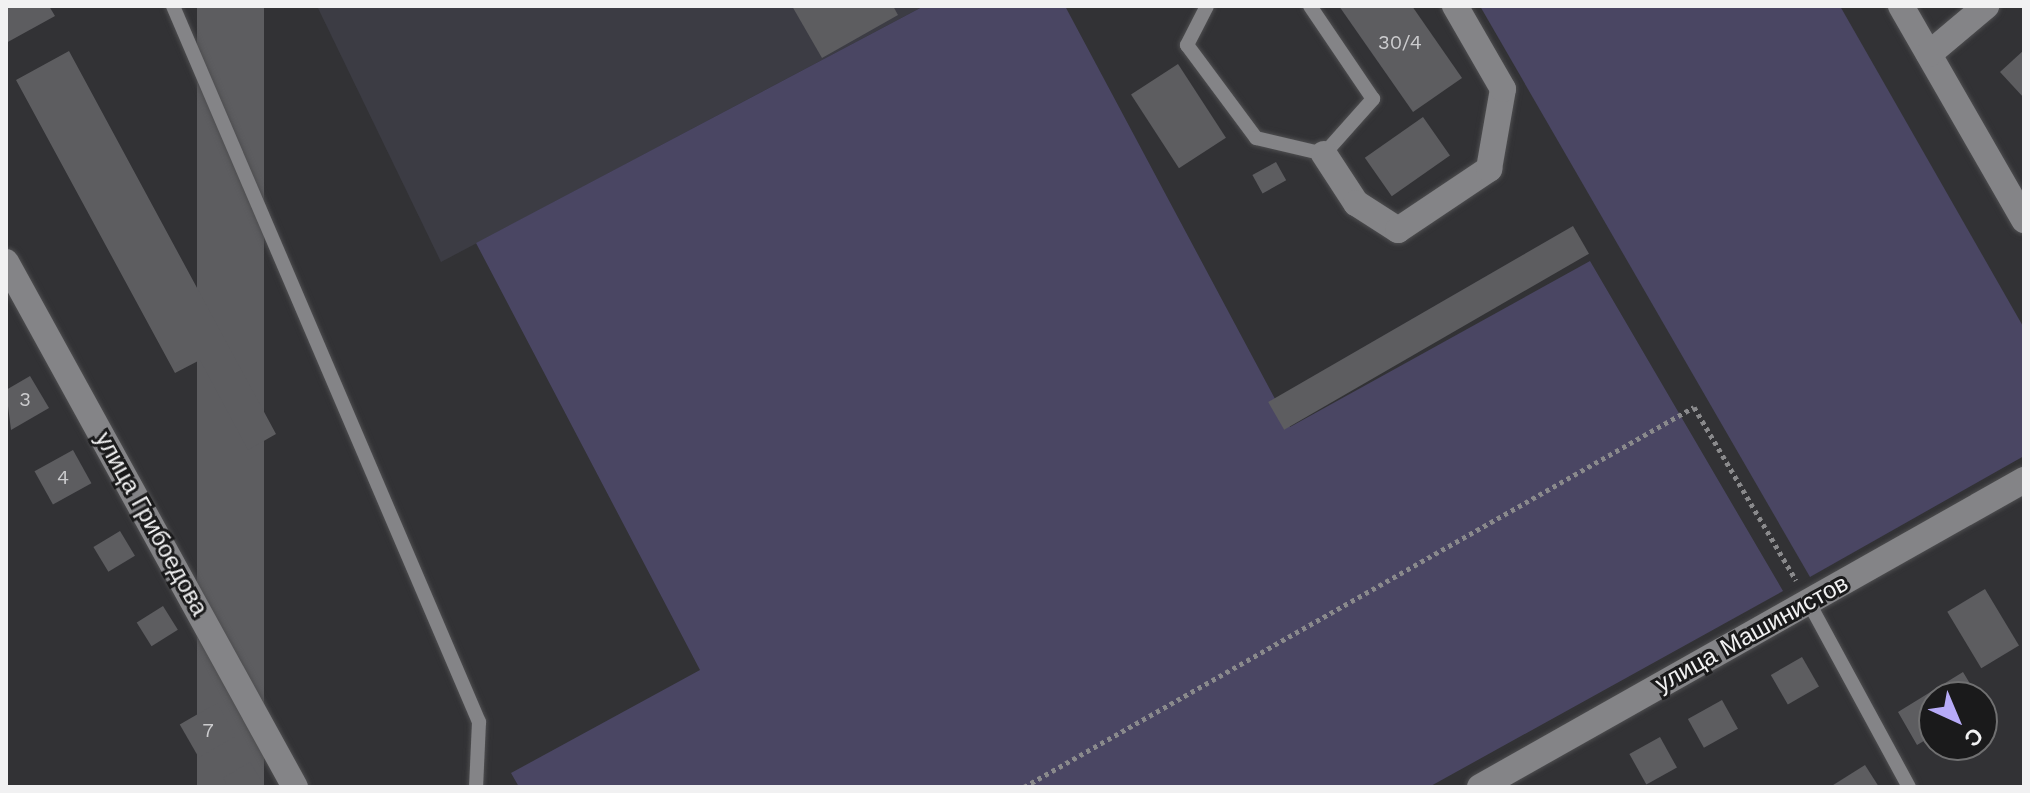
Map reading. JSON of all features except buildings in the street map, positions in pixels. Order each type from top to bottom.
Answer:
[{"type":"street","points":[[1324,154],[1356,203],[1398,230],[1489,169],[1503,89],[1455,6]]},
{"type":"street","points":[[1901,6],[2024,220]]},
{"type":"street","points":[[1929,54],[1986,6]]},
{"type":"street","name":"улица Грибоедова","points":[[6,262],[295,787]]},
{"type":"street","name":"улица Машинистов","points":[[1480,787],[2024,480]]},
{"type":"lane","points":[[173,6],[479,722],[476,787]]},
{"type":"lane","points":[[1207,6],[1187,45],[1256,138],[1324,154],[1373,99],[1310,6]]},
{"type":"lane","points":[[1809,603],[1909,787]]},
{"type":"path","points":[[1024,787],[1694,407],[1809,603]]},
{"type":"shaded area","points":[[317,6],[924,6],[441,262]]},
{"type":"shaded area","points":[[924,6],[1065,6],[1290,427],[1590,261],[1783,591],[1429,787],[519,787],[511,773],[700,670],[476,243]]},
{"type":"shaded area","points":[[1480,6],[1840,6],[2024,328],[2024,456],[1810,577]]}]
